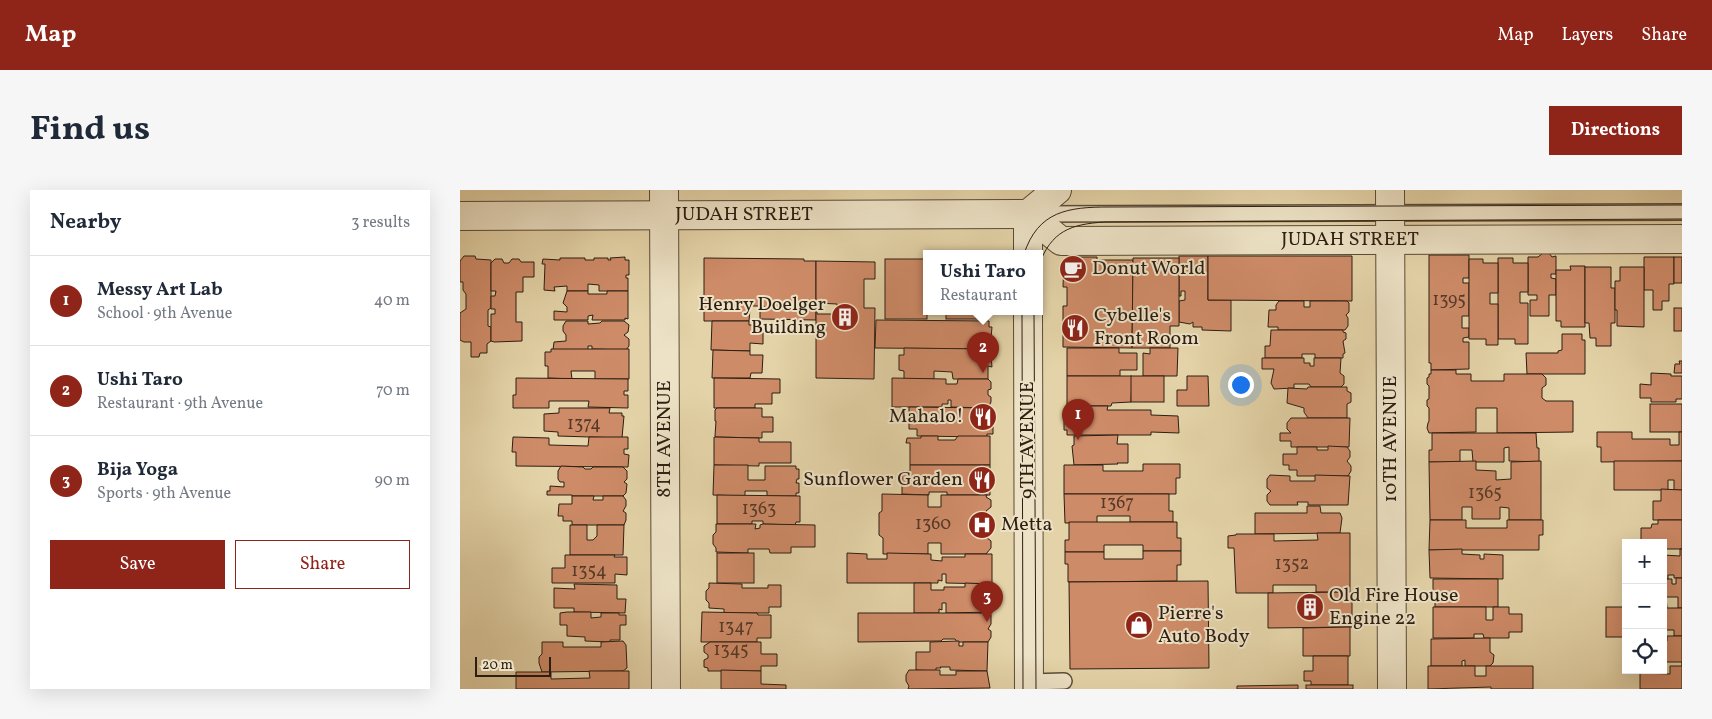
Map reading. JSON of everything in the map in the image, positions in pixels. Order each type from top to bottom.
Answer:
[{"type":"street","points":[[1028,250],[1027,202],[1058,190]]},
{"type":"street","name":"JUDAH STREET","points":[[460,216],[665,203],[1027,202],[1061,241],[1682,239]]},
{"type":"street","name":"10TH AVENUE","points":[[1390,202],[1392,689]]},
{"type":"street","name":"8TH AVENUE","points":[[665,203],[666,689]]},
{"type":"street","name":"9TH AVENUE","points":[[1028,315],[1029,685]]},
{"type":"lane","name":"JUDAH STREET","points":[[1027,202],[1390,202],[1682,212]]},
{"type":"lane","points":[[1029,685],[1064,681]]},
{"type":"building","points":[[1543,253],[1549,253],[1552,257],[1556,256],[1556,274],[1551,274],[1551,278],[1556,279],[1556,295],[1549,295],[1549,316],[1530,316],[1530,300],[1537,300],[1537,295],[1528,295],[1528,257],[1538,257]]},
{"type":"building","points":[[1429,255],[1469,255],[1469,278],[1463,278],[1463,283],[1469,283],[1469,316],[1462,316],[1462,328],[1469,328],[1469,337],[1463,338],[1463,342],[1469,342],[1469,369],[1431,370],[1431,363],[1429,363]]},
{"type":"building","points":[[464,256],[475,256],[476,259],[491,260],[491,308],[488,310],[488,326],[491,327],[491,341],[487,344],[487,353],[480,353],[479,357],[471,357],[471,342],[460,340],[460,313],[466,309],[466,294],[463,290],[463,282],[460,282],[460,261]]},
{"type":"building","points":[[1179,256],[1208,256],[1208,300],[1231,300],[1231,331],[1202,330],[1202,327],[1193,327],[1193,322],[1190,324],[1179,322],[1179,301],[1185,300],[1185,291],[1181,291],[1181,296],[1179,296]]},
{"type":"building","points":[[1208,256],[1352,256],[1352,301],[1208,300]]},
{"type":"building","points":[[625,257],[625,260],[629,260],[629,275],[626,275],[626,278],[628,278],[628,291],[599,291],[599,285],[588,284],[588,291],[567,291],[567,286],[554,287],[555,291],[544,290],[545,264],[542,264],[543,259],[585,258],[585,260],[594,260],[594,258],[608,258],[608,260],[611,260],[610,258]]},
{"type":"building","points":[[1068,257],[1097,257],[1097,260],[1133,260],[1132,348],[1063,347],[1063,306],[1067,306],[1067,287],[1063,287],[1064,259],[1068,259]]},
{"type":"building","points":[[1644,257],[1674,257],[1674,284],[1669,284],[1669,301],[1662,301],[1662,310],[1653,310],[1653,290],[1644,290]]},
{"type":"building","points":[[1674,257],[1682,257],[1682,283],[1674,283]]},
{"type":"building","points":[[704,258],[804,259],[804,261],[816,261],[816,320],[760,319],[760,310],[764,310],[764,306],[746,306],[746,309],[750,309],[749,321],[704,321]]},
{"type":"building","points":[[1133,258],[1179,258],[1179,326],[1170,326],[1170,348],[1132,348]]},
{"type":"building","points":[[1498,258],[1513,258],[1513,263],[1528,263],[1528,292],[1520,292],[1520,303],[1528,303],[1528,344],[1515,344],[1515,339],[1498,339]]},
{"type":"building","points":[[495,259],[502,259],[504,263],[509,263],[512,259],[519,259],[521,262],[534,262],[534,277],[523,277],[523,292],[516,292],[516,322],[522,322],[522,341],[491,341],[491,314],[495,314],[495,309],[491,309],[491,296],[495,296],[496,291],[491,291],[491,263]]},
{"type":"building","points":[[885,259],[923,259],[923,315],[927,315],[927,319],[885,319]]},
{"type":"building","points":[[1469,259],[1483,259],[1483,263],[1498,263],[1498,293],[1490,293],[1490,304],[1498,304],[1498,345],[1486,345],[1486,339],[1469,339]]},
{"type":"building","name":"Henry Doelger Building","points":[[816,261],[875,262],[875,279],[864,279],[864,308],[875,308],[874,379],[816,378]],"holes":[[[817,303],[837,304],[837,314],[817,314]]]},
{"type":"building","points":[[1570,266],[1585,266],[1585,327],[1561,327],[1561,321],[1556,321],[1556,270],[1571,270]]},
{"type":"building","points":[[1585,267],[1611,267],[1611,288],[1615,288],[1615,323],[1611,323],[1611,346],[1596,346],[1596,338],[1590,338],[1589,323],[1585,323]]},
{"type":"building","points":[[1620,267],[1644,267],[1644,327],[1617,326],[1615,281],[1620,281]]},
{"type":"building","points":[[567,291],[588,291],[588,294],[607,294],[607,291],[628,291],[628,319],[592,320],[593,315],[588,316],[588,320],[554,320],[554,311],[567,312],[567,307],[563,303]]},
{"type":"building","points":[[1279,301],[1304,301],[1304,307],[1310,307],[1310,301],[1347,301],[1349,303],[1349,312],[1346,315],[1348,326],[1345,330],[1278,330],[1278,327],[1268,327],[1269,310],[1276,310],[1276,305]]},
{"type":"building","points":[[1674,308],[1682,308],[1682,331],[1674,331]]},
{"type":"building","points":[[946,315],[988,315],[988,319],[946,319]]},
{"type":"building","points":[[876,320],[989,321],[989,327],[992,327],[991,338],[989,338],[988,349],[875,348]]},
{"type":"building","points":[[566,321],[588,321],[588,324],[600,323],[602,321],[624,321],[629,325],[628,332],[624,335],[629,339],[629,346],[626,350],[592,349],[592,346],[588,346],[588,350],[553,350],[554,342],[566,341],[563,326]]},
{"type":"building","points":[[712,321],[749,321],[749,325],[763,325],[763,344],[750,343],[750,351],[711,350]]},
{"type":"building","points":[[1271,330],[1343,330],[1346,333],[1346,339],[1343,341],[1345,353],[1343,358],[1315,358],[1315,354],[1302,354],[1302,358],[1265,358],[1265,346],[1270,346]]},
{"type":"building","points":[[1562,334],[1582,334],[1582,340],[1585,340],[1585,374],[1527,374],[1526,353],[1558,353],[1558,351],[1562,350]]},
{"type":"building","points":[[904,348],[988,349],[988,356],[991,356],[992,367],[988,366],[988,379],[953,379],[952,372],[934,371],[934,379],[904,379],[904,371],[899,370],[899,355],[904,355]]},
{"type":"building","points":[[1067,348],[1119,348],[1119,353],[1137,353],[1137,370],[1120,370],[1120,376],[1067,376]]},
{"type":"building","points":[[1150,348],[1178,348],[1177,376],[1143,376],[1143,353],[1150,354]]},
{"type":"building","points":[[551,349],[629,349],[629,379],[595,379],[595,371],[571,371],[572,379],[548,378],[548,366],[545,366],[545,352],[551,352]]},
{"type":"building","points":[[713,350],[750,351],[750,355],[763,355],[762,373],[751,373],[750,378],[712,378]]},
{"type":"building","points":[[1262,358],[1304,358],[1304,363],[1310,363],[1310,366],[1314,366],[1314,358],[1341,358],[1340,373],[1344,376],[1344,384],[1341,387],[1311,387],[1309,384],[1294,384],[1294,388],[1274,389],[1271,383],[1274,369],[1262,369]]},
{"type":"building","points":[[1679,361],[1682,361],[1682,373],[1674,373],[1675,364],[1680,364]]},
{"type":"building","points":[[1431,370],[1456,370],[1456,374],[1471,374],[1471,381],[1504,381],[1504,374],[1542,374],[1546,378],[1546,385],[1542,388],[1542,398],[1546,401],[1573,401],[1573,432],[1497,433],[1497,408],[1476,408],[1476,432],[1429,433],[1427,428],[1429,421],[1427,400],[1429,399],[1429,386],[1427,378],[1431,374]]},
{"type":"building","points":[[1651,373],[1682,376],[1682,399],[1676,399],[1676,402],[1651,402],[1651,398],[1640,398],[1640,384],[1651,385]]},
{"type":"building","points":[[1067,376],[1132,376],[1131,402],[1112,403],[1111,406],[1067,406]]},
{"type":"building","points":[[1131,376],[1164,376],[1164,402],[1131,402]]},
{"type":"building","points":[[1187,376],[1208,376],[1209,406],[1177,406],[1177,390],[1187,390]]},
{"type":"building","points":[[516,378],[628,379],[628,391],[624,391],[624,395],[628,395],[628,408],[588,407],[589,401],[549,401],[549,408],[513,408],[513,395],[516,395]]},
{"type":"building","points":[[714,378],[780,379],[780,393],[772,393],[772,404],[755,404],[755,408],[714,408]]},
{"type":"building","points":[[892,378],[946,379],[946,384],[957,384],[958,379],[988,379],[991,382],[991,389],[988,390],[988,395],[991,397],[991,402],[988,408],[951,407],[951,400],[948,400],[948,404],[942,404],[942,407],[892,407]]},
{"type":"building","points":[[1308,387],[1347,387],[1347,391],[1351,393],[1351,402],[1347,404],[1347,418],[1308,418],[1304,408],[1287,403],[1288,388],[1307,389]]},
{"type":"building","points":[[1650,404],[1682,404],[1682,432],[1650,432]]},
{"type":"building","points":[[1067,406],[1108,406],[1107,410],[1151,410],[1151,415],[1178,416],[1179,433],[1067,435],[1067,430],[1064,430],[1064,413],[1067,413]]},
{"type":"building","points":[[909,407],[992,408],[992,424],[987,425],[993,425],[993,434],[987,434],[987,437],[917,436],[917,429],[909,429]]},
{"type":"building","points":[[559,408],[610,408],[609,413],[622,413],[622,416],[624,416],[622,438],[558,436],[558,432],[544,431],[544,414],[559,413]]},
{"type":"building","points":[[717,408],[762,408],[762,417],[773,417],[773,432],[762,432],[762,438],[716,437],[715,410]]},
{"type":"building","points":[[1291,418],[1350,418],[1349,447],[1291,447],[1291,441],[1280,441],[1280,433],[1291,433],[1287,429],[1287,423]]},
{"type":"building","points":[[1597,432],[1632,432],[1632,439],[1670,439],[1670,445],[1679,445],[1679,432],[1682,432],[1682,461],[1601,462],[1601,447],[1597,447]]},
{"type":"building","points":[[1432,433],[1536,433],[1539,462],[1509,461],[1509,447],[1504,448],[1504,462],[1473,462],[1472,450],[1460,450],[1460,462],[1429,462],[1429,450],[1432,450]]},
{"type":"building","points":[[1118,435],[1117,444],[1128,444],[1128,463],[1074,465],[1072,446],[1074,445],[1074,436]]},
{"type":"building","points":[[921,436],[938,436],[938,440],[955,440],[958,436],[990,436],[990,465],[910,465],[910,443],[906,443],[907,438],[921,438]]},
{"type":"building","points":[[513,437],[549,438],[549,445],[588,446],[589,437],[628,437],[628,449],[624,449],[624,454],[629,455],[628,467],[516,466],[516,452],[512,452]]},
{"type":"building","points":[[714,437],[759,438],[759,442],[791,442],[791,463],[759,463],[759,466],[714,465]]},
{"type":"building","points":[[1328,446],[1347,447],[1350,451],[1350,457],[1347,461],[1351,466],[1351,471],[1348,476],[1297,476],[1297,470],[1289,470],[1289,465],[1283,465],[1283,454],[1297,454],[1297,447],[1317,447],[1317,450],[1328,450]]},
{"type":"building","points":[[1476,461],[1476,470],[1496,471],[1496,480],[1511,479],[1511,462],[1541,461],[1541,520],[1509,520],[1509,508],[1500,507],[1500,519],[1472,519],[1472,507],[1462,507],[1462,520],[1430,520],[1429,462]]},
{"type":"building","points":[[1614,461],[1682,461],[1682,490],[1674,490],[1674,480],[1668,480],[1668,490],[1614,490]]},
{"type":"building","points":[[1143,464],[1180,464],[1180,478],[1176,478],[1176,494],[1064,494],[1064,465],[1103,465],[1103,471],[1143,471]]},
{"type":"building","points":[[714,465],[748,465],[748,480],[765,480],[765,466],[796,466],[796,469],[799,469],[799,479],[797,479],[796,483],[799,483],[799,493],[796,493],[796,496],[767,496],[767,491],[745,491],[745,496],[713,495]]},
{"type":"building","points":[[910,465],[990,465],[990,495],[947,495],[947,492],[929,492],[929,495],[902,494],[902,471],[910,471]]},
{"type":"building","points":[[561,466],[583,467],[585,469],[593,467],[623,467],[627,471],[627,479],[624,482],[627,484],[626,493],[623,496],[547,495],[547,491],[550,491],[550,486],[564,487],[564,482],[560,482],[558,479],[558,471]]},
{"type":"building","points":[[1270,475],[1290,476],[1290,481],[1315,481],[1315,475],[1350,476],[1348,505],[1308,505],[1308,502],[1297,502],[1298,505],[1270,505],[1267,501],[1267,495],[1271,491],[1267,488],[1267,479]]},
{"type":"building","points":[[1661,489],[1682,490],[1682,520],[1653,520],[1653,501],[1661,501]]},
{"type":"building","points":[[882,494],[928,495],[928,507],[941,507],[941,495],[987,495],[986,497],[991,500],[991,507],[986,511],[986,537],[991,541],[991,548],[986,554],[941,554],[941,543],[928,543],[928,554],[883,554],[883,538],[879,535],[879,513],[882,511]]},
{"type":"building","points":[[1064,494],[1169,494],[1169,511],[1173,511],[1173,522],[1130,522],[1130,516],[1097,516],[1097,523],[1065,523]]},
{"type":"building","points":[[717,495],[800,496],[800,522],[796,522],[795,525],[763,524],[763,521],[752,521],[752,524],[717,524]]},
{"type":"building","points":[[572,496],[594,496],[593,500],[603,500],[603,496],[623,496],[626,500],[626,506],[623,511],[626,513],[624,525],[572,525],[572,521],[563,521],[563,516],[558,516],[559,504],[572,504]]},
{"type":"building","points":[[1307,506],[1320,506],[1321,513],[1340,513],[1342,518],[1340,533],[1255,534],[1255,513],[1307,513]]},
{"type":"building","points":[[1430,520],[1466,520],[1466,528],[1507,528],[1507,520],[1543,520],[1543,535],[1539,535],[1539,550],[1429,550]]},
{"type":"building","points":[[1658,520],[1682,520],[1682,549],[1667,549],[1667,539],[1641,539],[1641,528],[1651,528],[1652,524],[1658,524]]},
{"type":"building","points":[[1069,522],[1177,522],[1177,538],[1181,538],[1181,551],[1143,551],[1143,545],[1104,545],[1104,552],[1065,552],[1065,540],[1069,540]]},
{"type":"building","points":[[716,524],[756,524],[755,529],[760,528],[760,525],[763,524],[815,525],[815,547],[791,547],[791,553],[770,553],[769,549],[748,549],[748,553],[716,552],[713,544],[713,535],[716,532]]},
{"type":"building","points":[[570,525],[587,525],[587,540],[593,540],[597,536],[597,525],[624,525],[623,555],[570,555]]},
{"type":"building","points":[[1317,533],[1350,533],[1350,592],[1316,592],[1316,585],[1273,585],[1273,593],[1236,593],[1234,548],[1228,548],[1228,536],[1236,534],[1274,534],[1274,541],[1318,540]]},
{"type":"building","points":[[1462,549],[1462,554],[1480,555],[1480,559],[1484,559],[1484,554],[1503,555],[1503,579],[1430,578],[1429,550]]},
{"type":"building","points":[[1680,549],[1682,549],[1682,578],[1674,578],[1674,575],[1668,575],[1667,579],[1667,555],[1680,556]]},
{"type":"building","points":[[1143,551],[1181,551],[1181,565],[1177,565],[1177,581],[1068,582],[1068,564],[1065,564],[1065,552],[1104,552],[1104,559],[1143,559]]},
{"type":"building","points":[[717,553],[754,553],[754,583],[717,583]]},
{"type":"building","points":[[847,553],[867,554],[867,559],[887,559],[887,553],[931,554],[931,560],[942,561],[942,557],[965,557],[965,554],[992,554],[992,584],[946,583],[946,574],[942,574],[942,581],[938,580],[938,583],[847,583]]},
{"type":"building","points":[[565,555],[615,555],[614,557],[627,557],[627,575],[615,574],[615,583],[552,583],[552,568],[565,568]]},
{"type":"building","points":[[1676,578],[1682,578],[1682,608],[1678,608],[1678,597],[1667,597],[1667,579],[1672,579],[1672,584],[1676,584]]},
{"type":"building","points":[[1433,579],[1498,579],[1498,607],[1435,607]]},
{"type":"building","name":"Pierre's Auto Body","points":[[1208,581],[1209,668],[1070,669],[1069,582]]},
{"type":"building","points":[[709,583],[742,584],[742,588],[768,588],[768,585],[781,585],[781,607],[769,607],[769,613],[724,613],[724,609],[709,608],[709,603],[706,600],[706,591],[709,588]]},
{"type":"building","points":[[914,583],[931,583],[931,590],[944,590],[944,587],[965,587],[965,583],[992,584],[992,612],[946,613],[946,603],[942,603],[942,610],[939,609],[939,613],[914,613]]},
{"type":"building","points":[[574,584],[617,585],[617,599],[626,599],[625,613],[574,612],[574,608],[554,608],[554,588],[575,589]]},
{"type":"building","name":"Old Fire House Engine 22","points":[[1352,592],[1352,627],[1268,628],[1268,593]]},
{"type":"building","points":[[1433,607],[1486,607],[1486,620],[1493,620],[1493,607],[1509,607],[1509,614],[1522,614],[1522,632],[1509,632],[1509,638],[1484,638],[1483,634],[1474,634],[1474,638],[1433,638]]},
{"type":"building","points":[[1606,607],[1622,607],[1622,637],[1606,637]]},
{"type":"building","points":[[1667,608],[1682,608],[1682,636],[1674,636],[1674,630],[1667,630]]},
{"type":"building","points":[[591,612],[591,618],[601,617],[601,613],[619,613],[619,615],[626,615],[626,625],[620,625],[620,640],[610,640],[610,642],[585,641],[585,637],[567,636],[567,625],[560,625],[560,613]]},
{"type":"building","points":[[702,612],[771,615],[771,638],[757,638],[757,642],[701,642]]},
{"type":"building","points":[[858,613],[988,613],[991,615],[991,624],[988,629],[991,631],[991,637],[988,642],[957,642],[955,639],[943,639],[941,641],[858,642]]},
{"type":"building","points":[[1350,627],[1350,656],[1303,656],[1303,628]]},
{"type":"building","points":[[1667,636],[1682,636],[1682,662],[1667,662]]},
{"type":"building","points":[[1490,638],[1490,652],[1494,655],[1493,663],[1490,666],[1465,666],[1465,660],[1462,661],[1462,666],[1431,666],[1431,639]]},
{"type":"building","points":[[623,641],[626,645],[627,668],[623,671],[542,672],[539,663],[539,657],[542,654],[542,642],[563,642],[563,647],[601,647],[601,642]]},
{"type":"building","points":[[959,641],[959,646],[963,646],[963,642],[988,642],[987,671],[950,670],[950,667],[936,668],[936,671],[916,670],[916,652],[930,652],[930,642]]},
{"type":"building","points":[[710,642],[761,642],[761,654],[777,654],[777,666],[761,666],[761,671],[708,671],[708,668],[704,667],[704,660],[708,658],[708,655],[704,652],[704,646]]},
{"type":"building","points":[[1313,656],[1348,656],[1348,685],[1311,685],[1311,681],[1304,681],[1304,671],[1313,671]]},
{"type":"building","points":[[1428,666],[1475,666],[1475,676],[1486,676],[1486,666],[1533,666],[1533,689],[1491,689],[1491,687],[1428,689]]},
{"type":"building","points":[[1670,666],[1682,666],[1682,689],[1640,689],[1640,674],[1670,674]]},
{"type":"building","points":[[721,670],[761,671],[761,684],[786,685],[786,689],[721,689]]},
{"type":"building","points":[[909,670],[940,670],[940,675],[956,675],[956,671],[987,671],[990,688],[908,689],[906,675]]},
{"type":"building","points":[[589,671],[629,671],[629,689],[516,689],[516,672],[551,672],[551,679],[590,678]]},
{"type":"building","points":[[1298,685],[1298,689],[1237,689],[1237,686]]},
{"type":"building","points":[[1306,685],[1353,685],[1353,689],[1306,689]]},
{"type":"tram line","points":[[1026,250],[1037,229],[1046,220],[1056,214],[1080,208],[1094,207],[1682,205]]},
{"type":"tram line","points":[[1043,255],[1056,237],[1064,231],[1082,225],[1105,222],[1682,219]]},
{"type":"tram line","points":[[1022,315],[1023,689]]},
{"type":"tram line","points":[[1034,315],[1036,689]]},
{"type":"place","name":"Donut World","points":[[1073,269]]},
{"type":"place","name":"Henry Doelger Building","points":[[845,317]]},
{"type":"place","name":"Cybelle's Front Room","points":[[1075,328]]},
{"type":"place","name":"Ushi Taro","points":[[983,373]]},
{"type":"place","name":"Mahalo!","points":[[983,417]]},
{"type":"place","name":"Messy Art Lab","points":[[1078,440]]},
{"type":"place","name":"Sunflower Garden","points":[[982,480]]},
{"type":"place","name":"Metta","points":[[982,525]]},
{"type":"place","name":"Old Fire House Engine 22","points":[[1310,607]]},
{"type":"place","name":"Bija Yoga","points":[[987,622]]},
{"type":"place","name":"Pierre's Auto Body","points":[[1139,625]]}]
